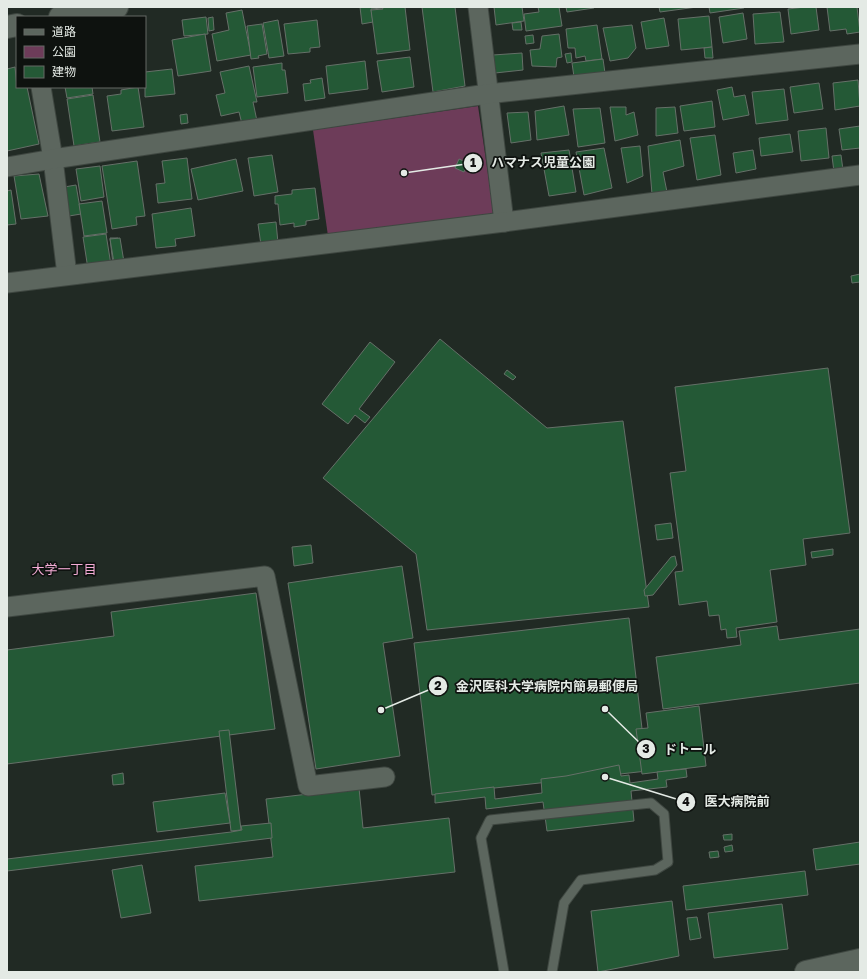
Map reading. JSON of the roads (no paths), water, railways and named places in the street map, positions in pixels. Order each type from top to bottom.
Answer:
[{"type":"street","points":[[66,16],[117,7]]},
{"type":"street","points":[[478,7],[504,222]]},
{"type":"street","points":[[7,167],[488,94],[860,54]]},
{"type":"street","points":[[41,88],[53,159],[67,275]]},
{"type":"street","points":[[7,283],[504,222],[860,175]]},
{"type":"street","points":[[7,607],[265,576],[308,786],[385,778]]},
{"type":"street","points":[[806,972],[860,960]]},
{"type":"lane","points":[[504,972],[481,838],[490,820],[651,803],[664,814],[668,862],[655,870],[581,880],[564,903],[552,972]]},
{"type":"place","name":"ハマナス児童公園","points":[[404,173]]},
{"type":"place","name":"ドトール","points":[[605,709]]},
{"type":"place","name":"金沢医科大学病院内簡易郵便局","points":[[381,710]]},
{"type":"place","name":"医大病院前","points":[[605,777]]},
{"type":"district","name":"大学一丁目","points":[[64,569]]}]
